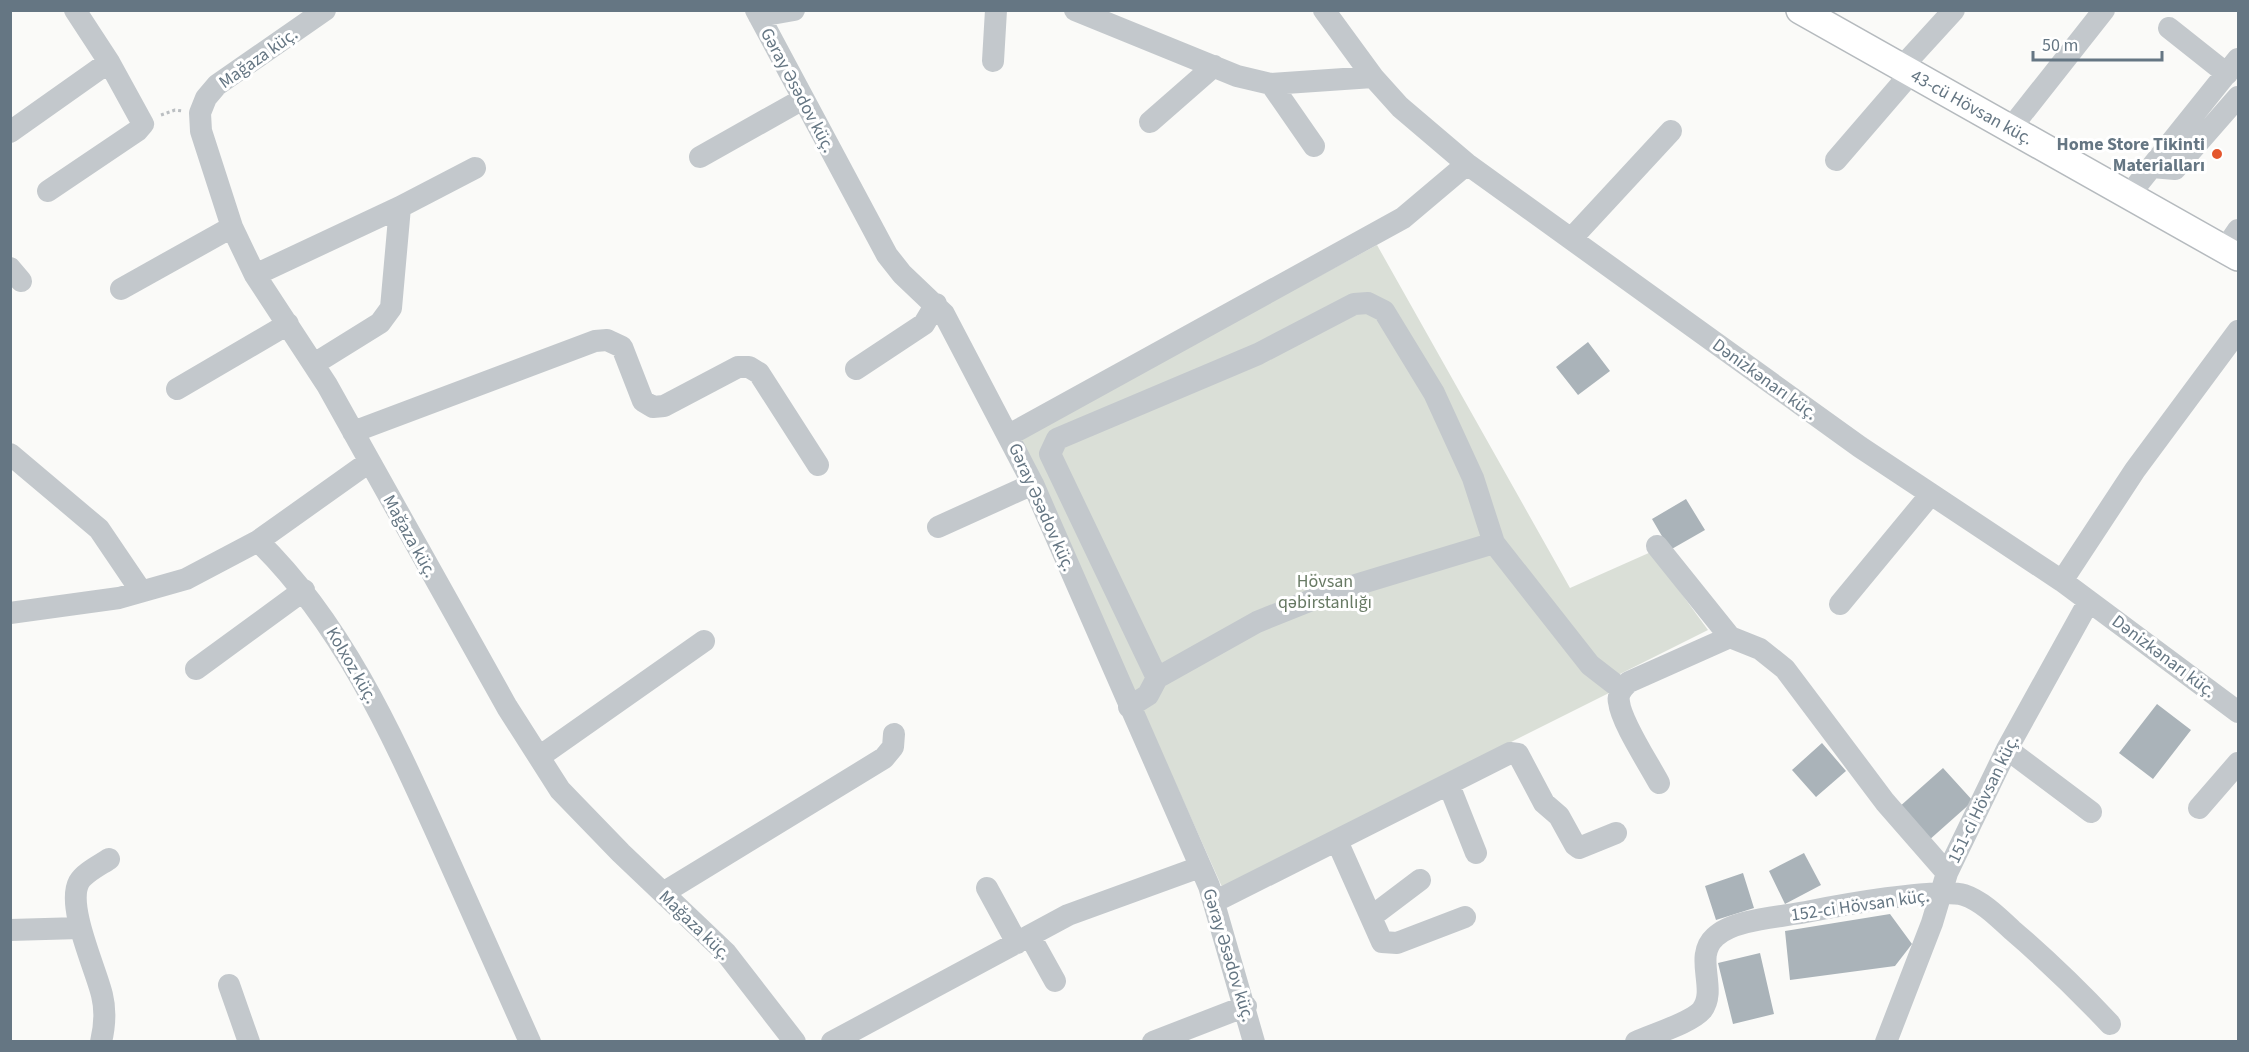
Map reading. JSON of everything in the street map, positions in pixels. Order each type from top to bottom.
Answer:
[{"type":"main road","name":"43-cü Hövsan küç.","points":[[1812,14],[1906,71],[2129,195],[2234,245]]},
{"type":"street","points":[[48,191],[137,131],[142,124],[109,62],[75,10]]},
{"type":"street","name":"Mağaza küç.","points":[[325,10],[217,85],[206,98],[200,113],[201,131],[232,227],[255,275],[314,364],[507,707],[560,790],[726,953],[795,1041]]},
{"type":"street","points":[[758,13],[794,10]]},
{"type":"street","points":[[993,61],[996,10]]},
{"type":"street","points":[[1075,10],[1214,66],[1271,84],[1373,77]]},
{"type":"street","name":"Dənizkənarı küç.","points":[[1323,10],[1373,77],[1419,125],[1467,164],[1850,440],[2089,600],[2238,712]]},
{"type":"street","points":[[1836,160],[1954,10]]},
{"type":"street","points":[[2010,129],[2104,10]]},
{"type":"street","name":"Gəray Əsədov küç.","points":[[758,13],[887,255],[902,274],[944,314],[1033,484],[1214,902],[1246,1006],[1254,1041]]},
{"type":"street","points":[[2129,195],[2233,66],[2169,28]]},
{"type":"street","points":[[10,132],[109,62]]},
{"type":"street","points":[[1150,122],[1214,66]]},
{"type":"street","points":[[1271,84],[1314,146]]},
{"type":"street","points":[[2152,167],[2175,169],[2238,97]]},
{"type":"street","points":[[700,157],[803,99]]},
{"type":"street","points":[[1570,239],[1671,131]]},
{"type":"street","points":[[1009,435],[1403,218],[1467,164]]},
{"type":"street","points":[[255,275],[400,207],[475,168]]},
{"type":"street","points":[[314,364],[380,323],[391,309],[400,207]]},
{"type":"street","points":[[121,289],[232,227]]},
{"type":"street","points":[[1157,678],[1050,454],[1052,446],[1057,439],[1258,354],[1354,304],[1368,303],[1384,311],[1434,393],[1473,478],[1494,543],[1590,665],[1621,689]]},
{"type":"street","points":[[855,369],[924,324],[936,304]]},
{"type":"street","points":[[177,389],[288,324]]},
{"type":"street","points":[[2062,581],[2135,470],[2238,331]]},
{"type":"street","points":[[354,432],[595,341],[607,340],[622,347],[643,401],[653,407],[664,406],[738,367],[749,367],[759,374],[818,465]]},
{"type":"street","points":[[10,454],[99,529],[141,591]]},
{"type":"street","points":[[10,613],[119,598],[186,579],[258,541],[369,462]]},
{"type":"street","points":[[938,527],[1033,484]]},
{"type":"street","points":[[1840,604],[1931,494]]},
{"type":"street","name":"Kolxoz küç.","points":[[258,541],[304,590],[330,628],[393,738],[530,1041]]},
{"type":"street","points":[[1129,707],[1148,695],[1157,678],[1257,622],[1329,593],[1494,543]]},
{"type":"street","points":[[1657,546],[1730,637],[1760,649],[1785,669],[1944,883]]},
{"type":"street","points":[[196,669],[304,590]]},
{"type":"street","name":"151-ci Hövsan küç.","points":[[1886,1041],[1944,883],[2007,749],[2089,600]]},
{"type":"street","points":[[1659,783],[1623,715],[1618,701],[1621,689],[1629,682],[1730,637]]},
{"type":"street","points":[[539,757],[704,641]]},
{"type":"street","points":[[663,893],[884,758],[892,747],[894,734]]},
{"type":"street","points":[[2007,749],[2091,812]]},
{"type":"street","points":[[1214,902],[1510,753],[1518,754],[1544,803],[1559,816],[1575,845],[1579,848],[1586,847],[1616,833]]},
{"type":"street","points":[[2199,808],[2238,763]]},
{"type":"street","points":[[1449,784],[1476,853]]},
{"type":"street","points":[[1337,841],[1382,942],[1387,945],[1465,917]]},
{"type":"street","points":[[101,1041],[106,1020],[103,996],[80,928],[76,891],[79,880],[109,859]]},
{"type":"street","points":[[832,1041],[1068,915],[1200,867]]},
{"type":"street","points":[[1371,917],[1420,880]]},
{"type":"street","name":"152-ci Hövsan küç.","points":[[1636,1041],[1691,1018],[1701,1010],[1707,1000],[1705,952],[1709,942],[1723,931],[1737,925],[1944,883],[1989,910],[2061,971],[2110,1024]]},
{"type":"street","points":[[987,888],[1055,981]]},
{"type":"street","points":[[10,930],[80,928]]},
{"type":"street","points":[[229,985],[249,1041]]},
{"type":"street","points":[[1153,1041],[1246,1006]]},
{"type":"path","points":[[142,124],[175,110],[200,113]]},
{"type":"green space","name":"Hövsan qəbirstanlığı","points":[[1377,245],[1570,588],[1651,552],[1708,630],[1616,676],[1609,693],[1222,887],[1020,437]]},
{"type":"building","points":[[1588,342],[1610,371],[1578,395],[1556,367]]},
{"type":"building","points":[[1686,499],[1705,530],[1670,550],[1652,519]]},
{"type":"building","points":[[2157,704],[2191,730],[2153,779],[2119,753]]},
{"type":"building","points":[[1822,743],[1846,771],[1816,797],[1792,770]]},
{"type":"building","points":[[1943,768],[1973,801],[1928,841],[1898,808]]},
{"type":"building","points":[[1804,853],[1821,885],[1785,904],[1769,871]]},
{"type":"building","points":[[1743,873],[1754,908],[1716,920],[1705,886]]},
{"type":"building","points":[[1890,914],[1912,944],[1895,966],[1790,980],[1785,931]]},
{"type":"building","points":[[1760,953],[1774,1014],[1733,1024],[1718,963]]},
{"type":"place","name":"Home Store Tikinti Materialları","points":[[2217,154]]}]
